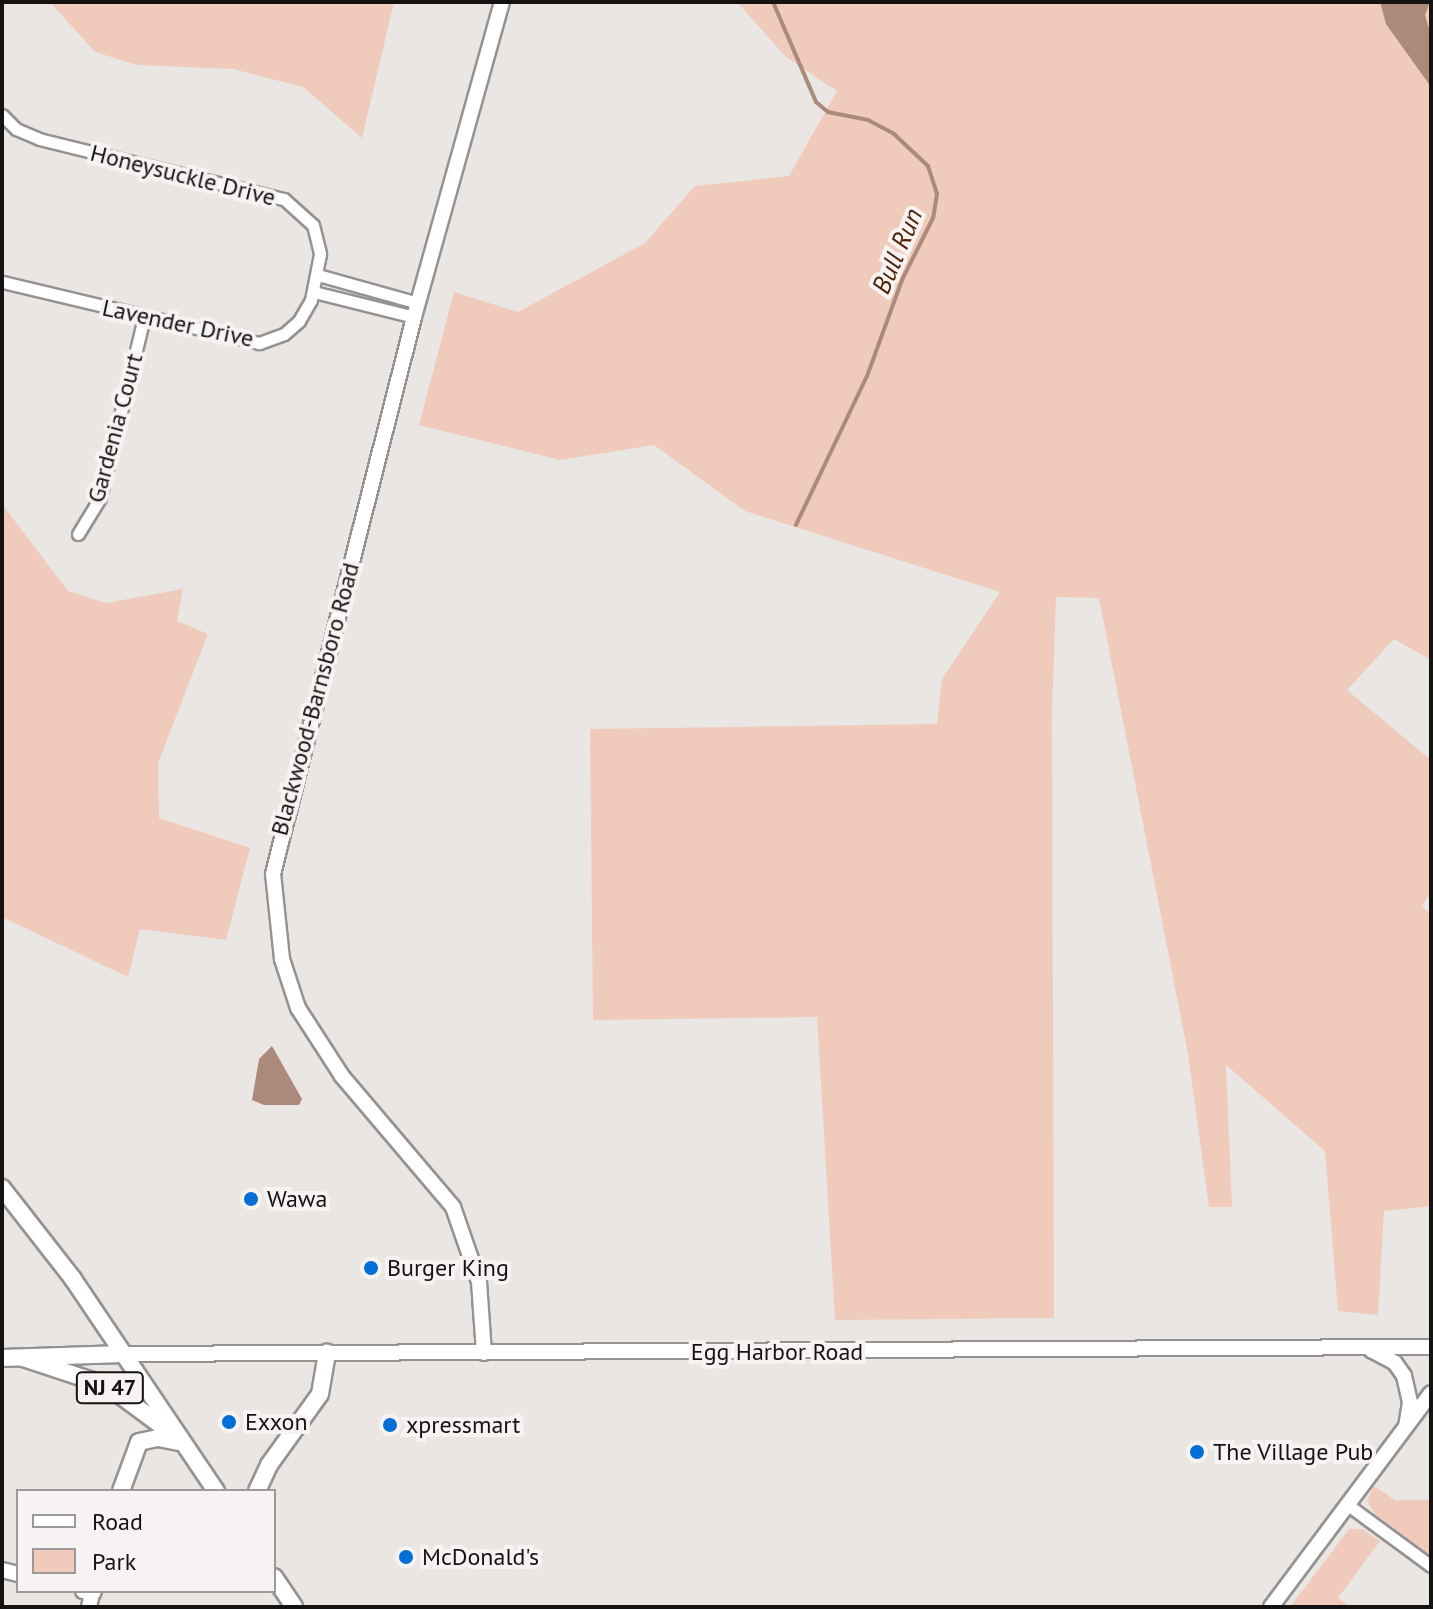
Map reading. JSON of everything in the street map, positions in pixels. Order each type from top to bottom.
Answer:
[{"type":"main road","name":"Blackwood-Barnsboro Road","points":[[484,1353],[479,1282],[453,1207],[315,1041],[282,959],[274,909],[276,846],[416,310],[502,2]]},
{"type":"main road","points":[[2,1188],[123,1354]]},
{"type":"main road","name":"Egg Harbor Road","points":[[123,1354],[1431,1347]]},
{"type":"main road","points":[[1367,1348],[1395,1363],[1404,1376],[1410,1402],[1406,1426]]},
{"type":"main road","points":[[258,1489],[269,1465],[320,1394],[327,1353]]},
{"type":"main road","name":"NJ 47","points":[[2,1358],[123,1354],[215,1489]]},
{"type":"main road","name":"NJ 47","points":[[23,1358],[108,1386],[184,1443]]},
{"type":"main road","points":[[1271,1607],[1431,1393]]},
{"type":"main road","points":[[122,1489],[139,1442],[158,1438],[184,1443]]},
{"type":"main road","points":[[276,1580],[294,1607]]},
{"type":"street","name":"Honeysuckle Drive","points":[[2,115],[16,129],[39,139],[290,202],[318,236],[318,275]]},
{"type":"street","points":[[318,275],[416,310]]},
{"type":"street","name":"Lavender Drive","points":[[2,282],[242,342],[268,342],[299,321],[314,292],[318,275]]},
{"type":"street","points":[[314,292],[416,310]]},
{"type":"street","name":"Gardenia Court","points":[[78,534],[100,498],[144,317]]},
{"type":"street","points":[[1348,1505],[1431,1566]]},
{"type":"green space","points":[[50,2],[394,2],[362,138],[303,87],[233,69],[137,65],[95,52]]},
{"type":"green space","points":[[737,2],[1431,2],[1431,660],[1394,639],[1347,690],[1431,760],[1431,891],[1422,907],[1431,914],[1431,1206],[1384,1211],[1378,1315],[1338,1311],[1325,1151],[1226,1065],[1232,1207],[1209,1207],[1188,1054],[1099,598],[1056,597],[1052,713],[1054,1318],[835,1320],[817,1017],[593,1020],[590,729],[937,724],[942,679],[1000,592],[745,511],[654,445],[560,460],[419,425],[454,292],[518,312],[645,243],[695,186],[789,176],[837,91],[786,57]]},
{"type":"green space","points":[[2,504],[68,591],[106,603],[183,589],[177,621],[208,634],[158,763],[159,818],[250,848],[226,940],[140,929],[128,977],[2,917]]},
{"type":"green space","points":[[1374,1486],[1395,1500],[1431,1500],[1431,1557],[1375,1514],[1367,1501]]},
{"type":"green space","points":[[1349,1529],[1362,1529],[1380,1541],[1338,1598],[1351,1607],[1290,1607]]},
{"type":"shaded area","points":[[1380,2],[1430,2],[1425,15],[1431,36],[1431,87],[1386,24]]},
{"type":"shaded area","points":[[272,1046],[302,1099],[299,1105],[264,1105],[252,1100],[259,1059]]},
{"type":"waterway","name":"Bull Run","points":[[773,2],[816,102],[828,112],[868,120],[894,134],[928,166],[937,194],[933,218],[902,280],[867,376],[796,525]]},
{"type":"place","name":"Wawa","points":[[251,1199]]},
{"type":"place","name":"Burger King","points":[[371,1268]]},
{"type":"place","name":"Exxon","points":[[229,1422]]},
{"type":"place","name":"xpressmart","points":[[390,1425]]},
{"type":"place","name":"The Village Pub","points":[[1197,1452]]},
{"type":"place","name":"McDonald's","points":[[406,1557]]}]
